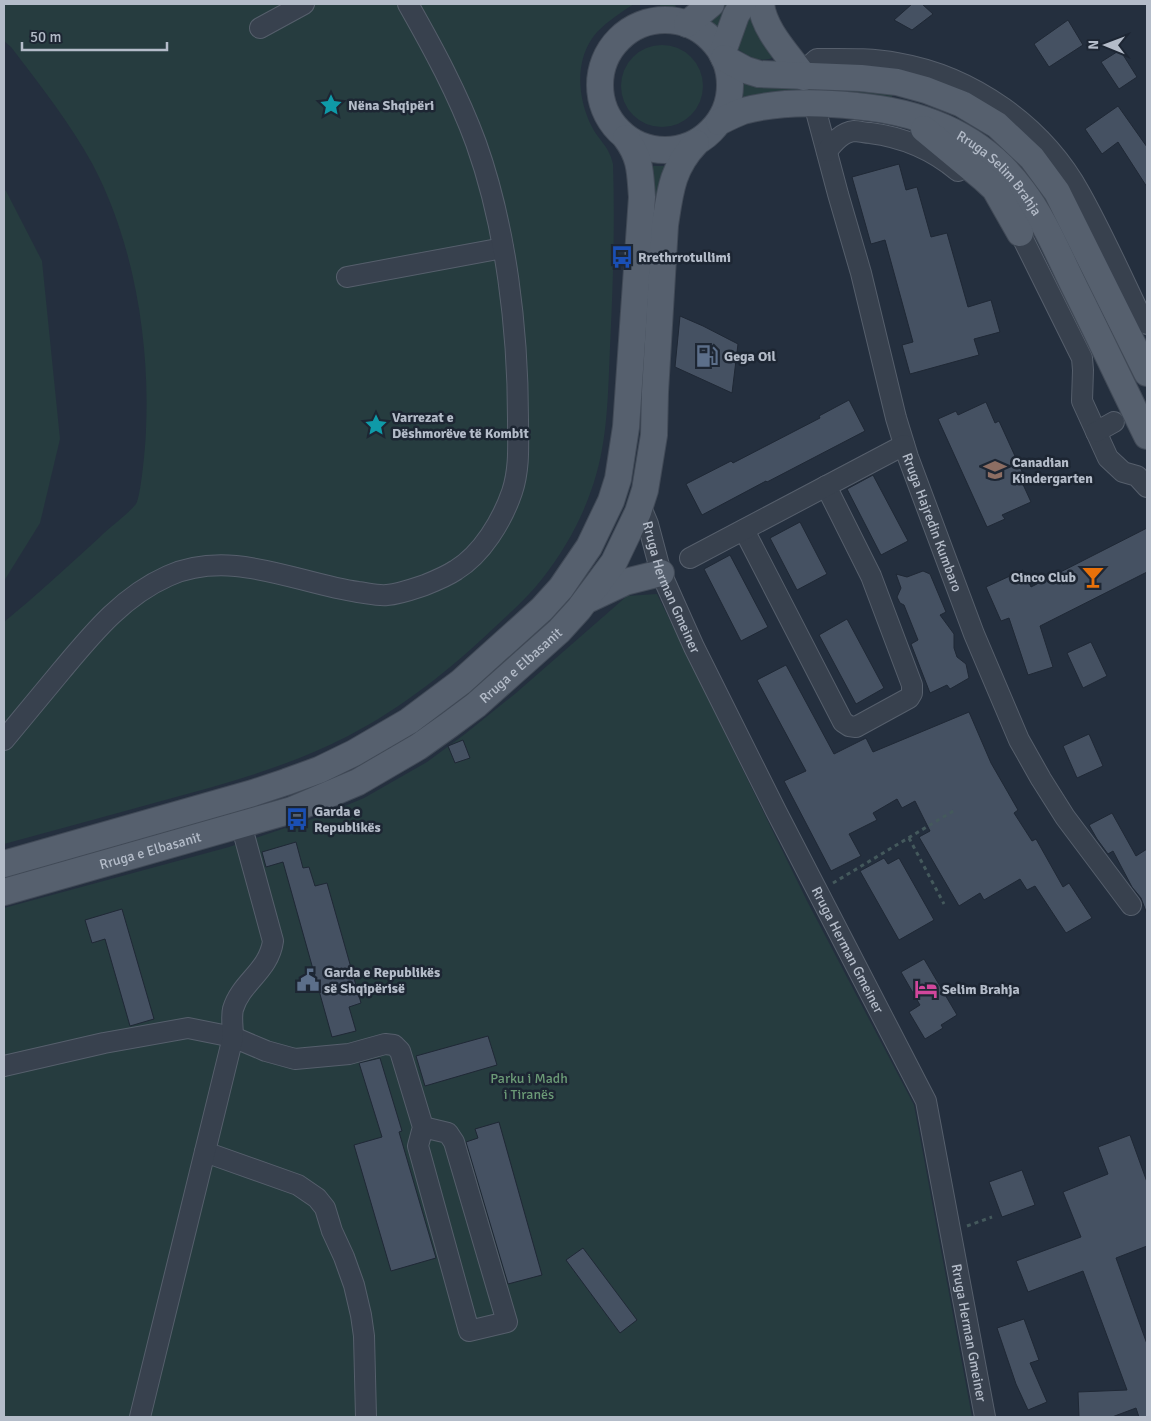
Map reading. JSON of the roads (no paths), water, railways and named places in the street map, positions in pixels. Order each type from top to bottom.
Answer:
[{"type":"main road","points":[[652,4],[644,16],[614,44],[601,73],[600,83],[607,114],[615,127],[626,138],[645,147],[666,151],[696,143],[719,122],[728,102],[730,91],[728,69],[723,56],[707,35],[683,17]]},
{"type":"main road","points":[[630,30],[660,20],[683,17],[711,4]]},
{"type":"main road","points":[[723,56],[734,21],[743,4]]},
{"type":"main road","points":[[761,4],[771,32],[804,77]]},
{"type":"main road","name":"Rruga Selim Brahja","points":[[723,56],[746,70],[759,74],[861,78],[897,82],[926,90],[962,104],[996,125],[1032,158],[1057,192],[1147,373]]},
{"type":"main road","name":"Rruga Selim Brahja","points":[[719,122],[742,112],[792,104],[862,106],[906,114],[930,121],[954,131],[968,140],[1005,170],[1023,190],[1045,228],[1147,436]]},
{"type":"main road","points":[[906,114],[995,189],[1020,233]]},
{"type":"main road","name":"Rruga e Elbasanit","points":[[4,864],[253,793],[319,770],[354,753],[409,721],[461,682],[542,609],[561,588],[589,547],[611,501],[623,454],[642,197],[639,164],[635,150],[626,138]]},
{"type":"main road","name":"Rruga e Elbasanit","points":[[4,892],[292,810],[358,782],[418,747],[476,705],[559,630],[586,601],[614,562],[645,490],[654,435],[665,225],[669,198],[677,168],[684,155],[696,143]]},
{"type":"main road","points":[[586,601],[625,582],[661,573]]},
{"type":"street","points":[[260,28],[304,4]]},
{"type":"street","points":[[4,740],[111,614],[142,590],[169,575],[196,567],[232,564],[339,589],[385,596],[410,590],[456,570],[477,553],[502,516],[512,493],[518,469],[518,393],[510,300],[503,248],[490,190],[476,142],[453,88],[408,4]]},
{"type":"street","points":[[804,77],[808,67],[817,58],[896,62],[922,68],[950,79],[1008,110],[1053,154],[1080,192],[1142,319],[1147,324]]},
{"type":"street","name":"Rruga Hajredin Kumbaro","points":[[814,104],[861,273],[904,445],[974,634],[1019,740],[1041,780],[1066,817],[1132,905]]},
{"type":"street","name":"Rruga Selim Brahja","points":[[827,152],[840,137],[853,131],[903,140],[927,150],[950,164],[990,198],[1020,233],[1082,358],[1082,401],[1108,458],[1123,472],[1137,476],[1147,487]]},
{"type":"street","points":[[347,277],[503,248]]},
{"type":"street","points":[[1096,432],[1114,422]]},
{"type":"street","points":[[690,558],[904,445]]},
{"type":"street","points":[[744,530],[843,722],[849,726],[856,726],[909,698],[912,693],[912,685],[871,576],[826,486]]},
{"type":"street","name":"Rruga Herman Gmeiner","points":[[640,505],[648,524],[661,573],[694,646],[776,811],[926,1101],[984,1417]]},
{"type":"street","points":[[140,1417],[234,1037],[233,1010],[241,993],[267,961],[272,950],[273,941],[241,824]]},
{"type":"street","points":[[4,1066],[188,1028],[234,1037],[266,1051],[295,1059],[350,1054],[386,1044],[394,1045],[400,1050],[423,1127],[418,1146],[469,1331],[507,1322],[454,1142],[448,1134],[423,1127]]},
{"type":"street","points":[[205,1152],[298,1185],[317,1198],[326,1208],[332,1231],[354,1285],[361,1315],[364,1336],[366,1417]]},
{"type":"place","name":"Nëna Shqipëri","points":[[331,105]]},
{"type":"place","name":"Rrethrrotullimi","points":[[622,257]]},
{"type":"place","name":"Gega Oil","points":[[707,356]]},
{"type":"place","name":"Varrezat e Dëshmorëve të Kombit","points":[[376,425]]},
{"type":"place","name":"Canadian Kindergarten","points":[[995,470]]},
{"type":"place","name":"Cinco Club","points":[[1093,577]]},
{"type":"place","name":"Garda e Republikës","points":[[297,819]]},
{"type":"place","name":"Garda e Republikës së Shqipërisë","points":[[308,980]]},
{"type":"place","name":"Selim Brahja","points":[[926,989]]},
{"type":"park label","name":"Parku i Madh i Tiranës","points":[[529,1086]]}]
